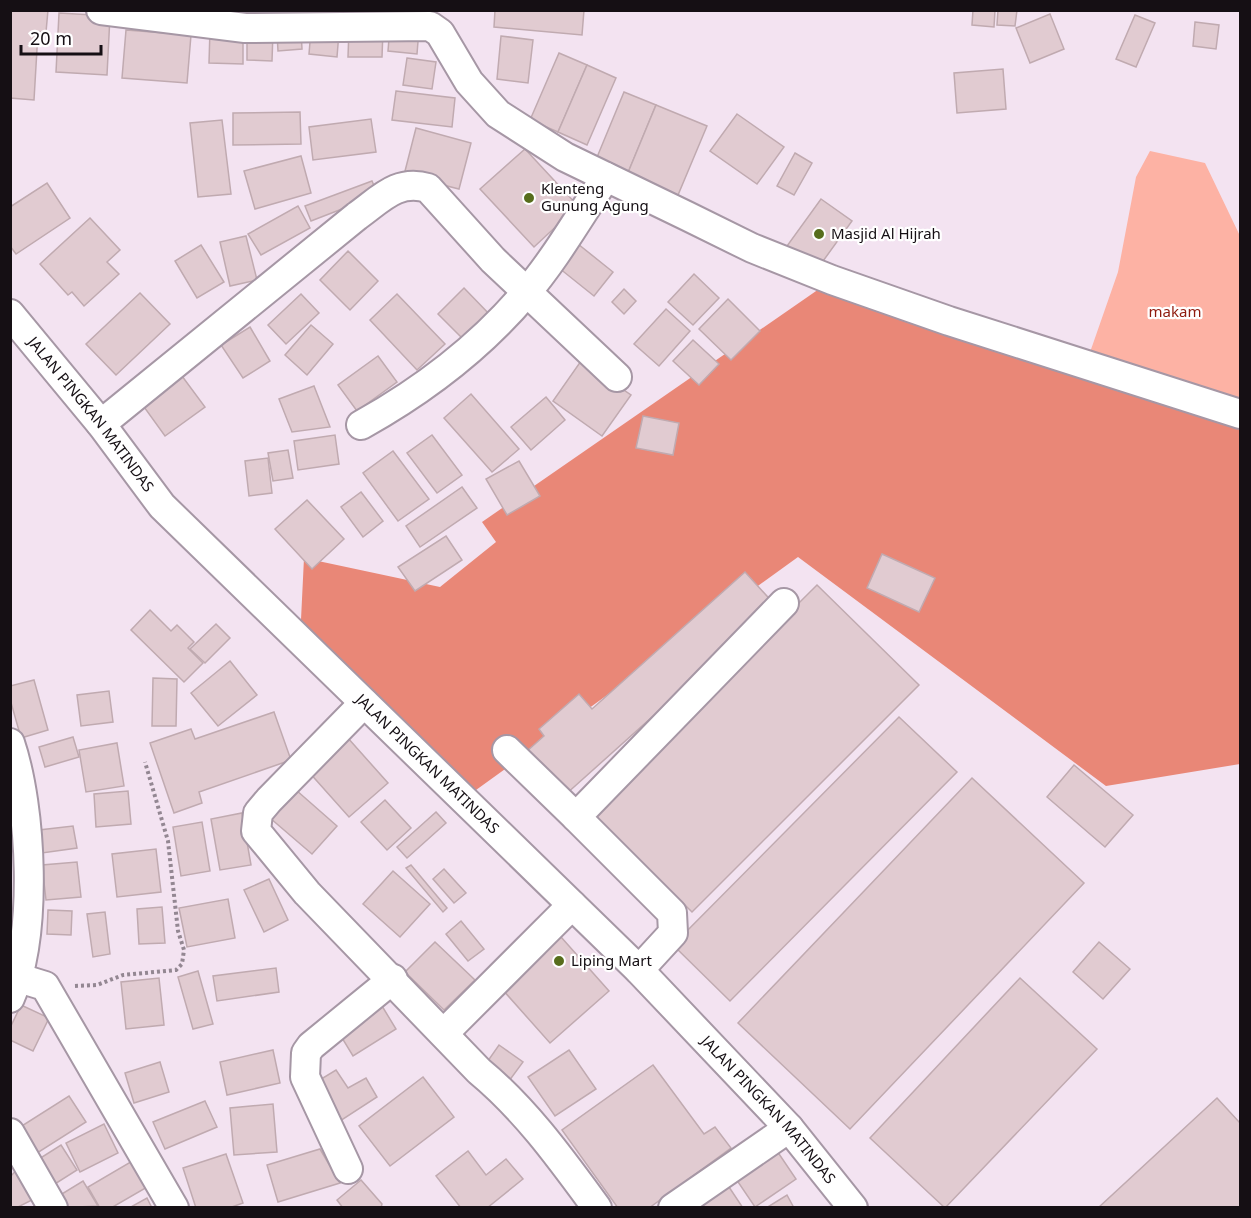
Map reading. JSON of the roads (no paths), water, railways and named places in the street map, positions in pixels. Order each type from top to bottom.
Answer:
[{"type":"street","points":[[101,10],[245,28],[430,26],[440,33],[469,82],[498,114],[541,144],[752,248],[832,280],[949,321],[1240,414]]},
{"type":"street","points":[[361,425],[404,401],[442,374],[527,293],[606,177]]},
{"type":"street","points":[[101,424],[357,216],[401,185],[416,184],[428,188],[493,260],[617,377]]},
{"type":"street","name":"JALAN PINGKAN MATINDAS","points":[[10,314],[101,424],[162,506],[639,970],[789,1128],[853,1208]]},
{"type":"street","points":[[576,817],[635,753],[784,603]]},
{"type":"street","points":[[364,703],[258,813],[256,831],[307,892],[445,1032],[552,1146],[597,1208]]},
{"type":"street","points":[[10,743],[17,764],[22,798],[29,891],[25,987],[174,1208]]},
{"type":"street","points":[[507,750],[672,913],[673,933],[639,970]]},
{"type":"street","points":[[445,1032],[572,905]]},
{"type":"street","points":[[348,1169],[305,1077],[306,1053],[310,1046],[393,979]]},
{"type":"street","points":[[674,1208],[789,1128]]},
{"type":"street","points":[[10,1133],[53,1208]]},
{"type":"place","name":"Klenteng Gunung Agung","points":[[529,198]]},
{"type":"place","name":"Masjid Al Hijrah","points":[[819,234]]},
{"type":"place","name":"Liping Mart","points":[[559,961]]},
{"type":"park label","name":"makam","points":[[1175,312]]}]
